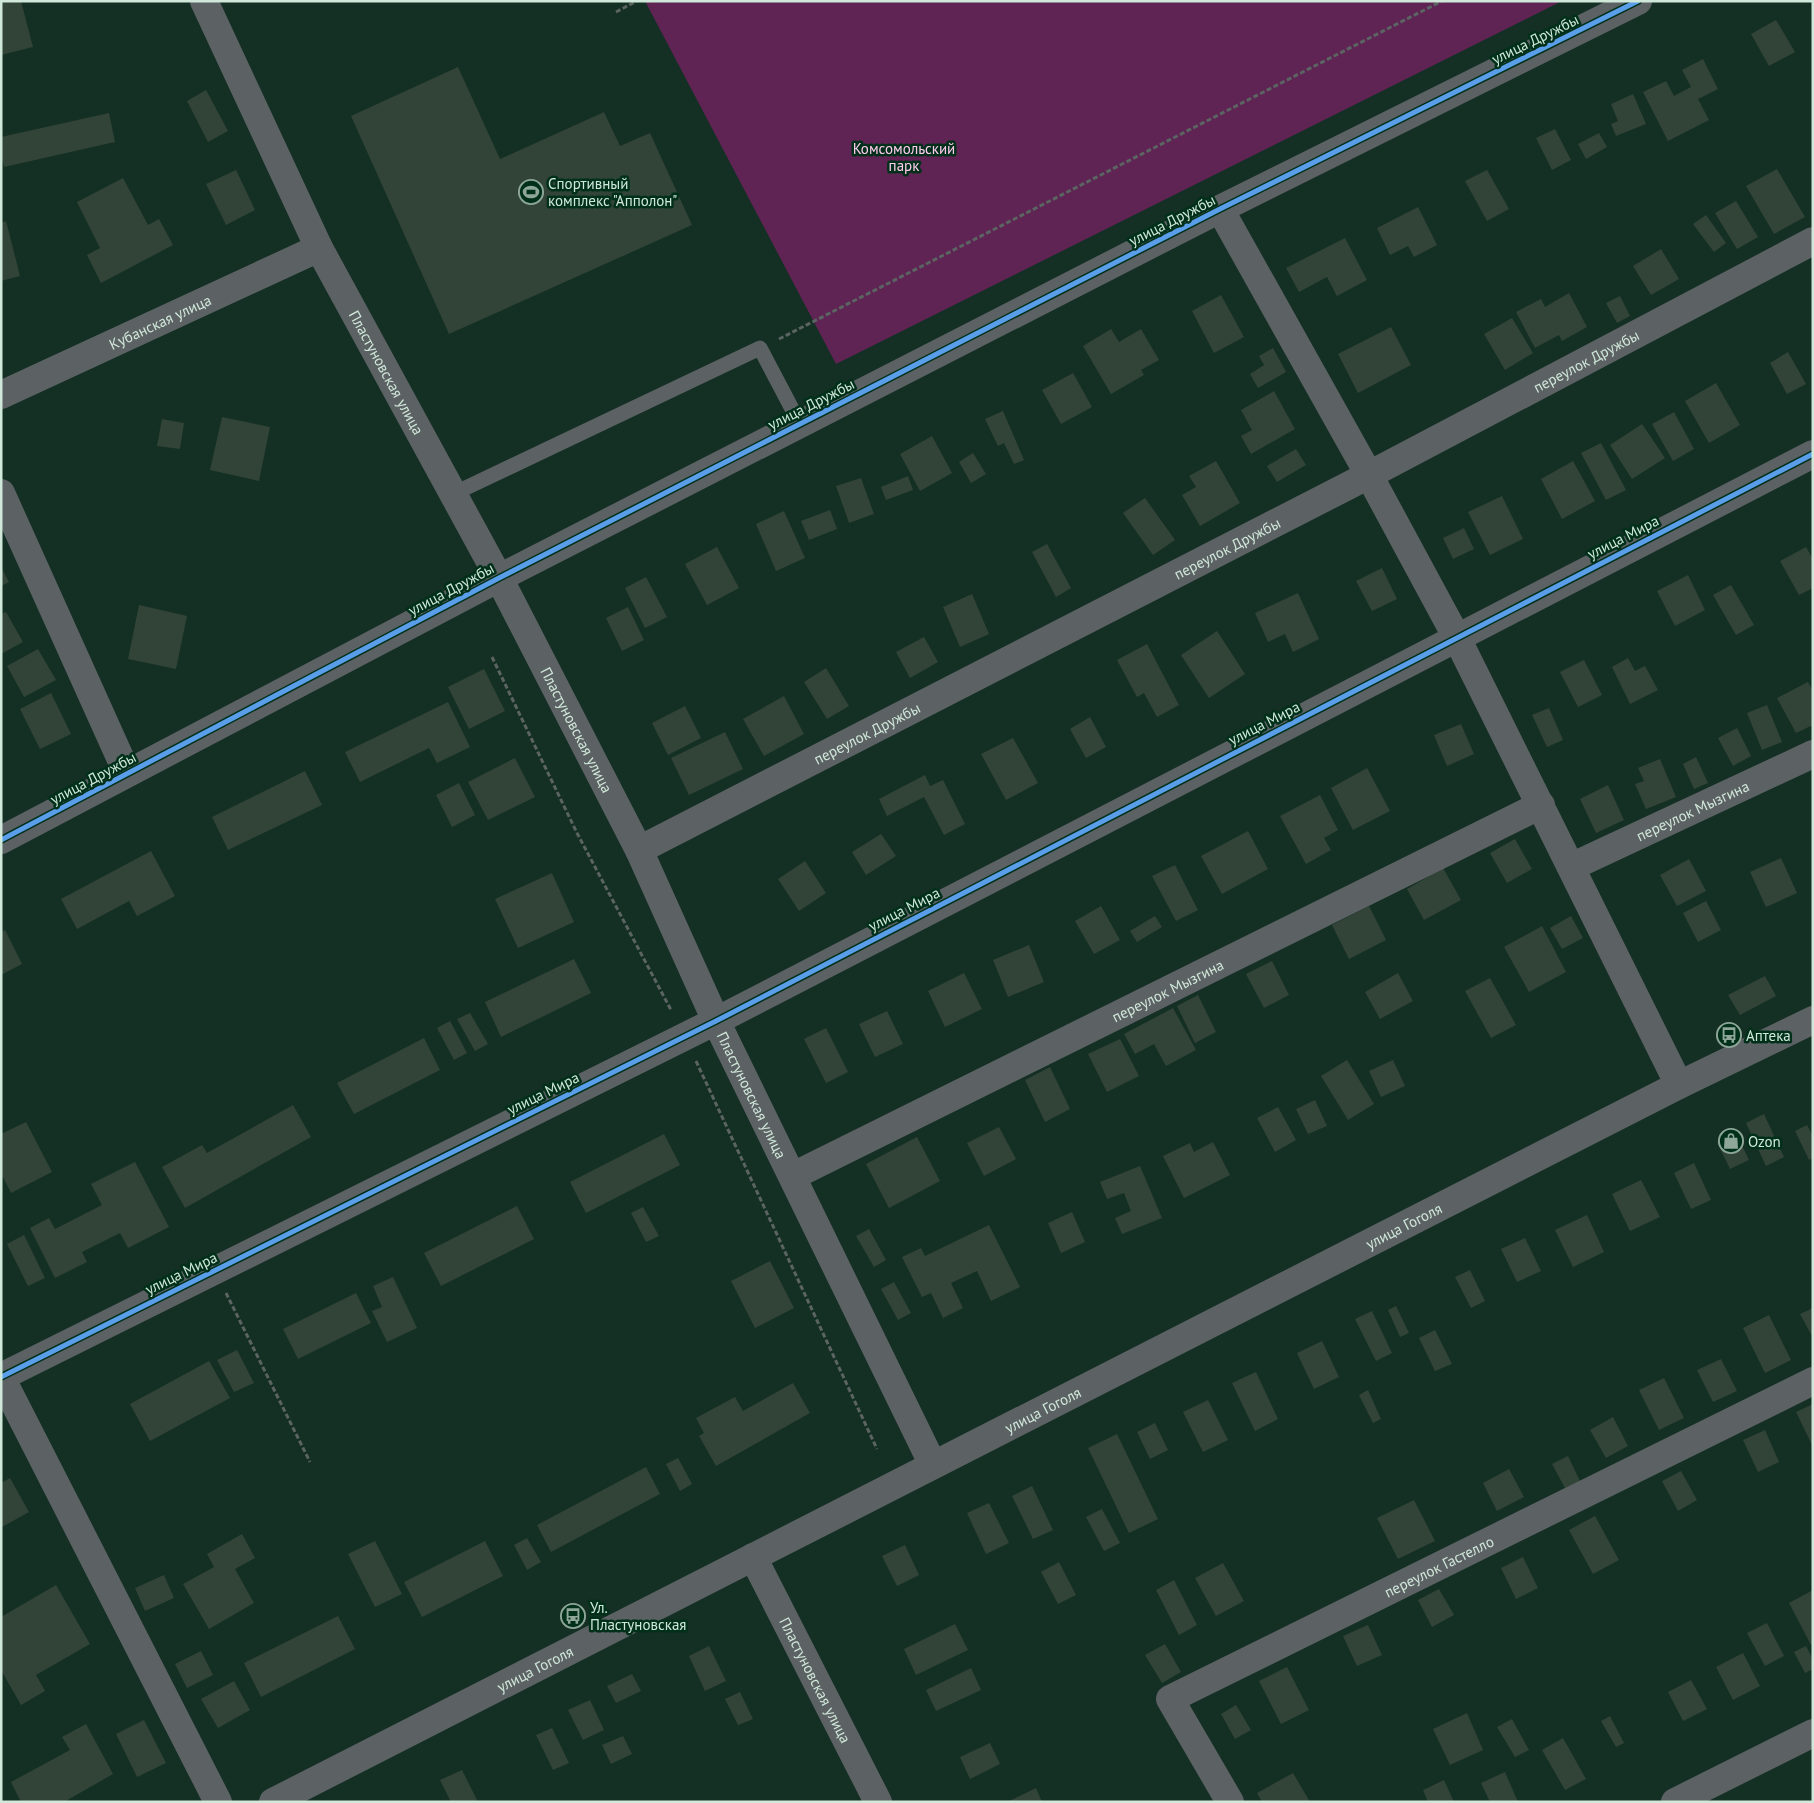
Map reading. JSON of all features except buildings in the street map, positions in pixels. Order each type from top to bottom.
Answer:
[{"type":"street","name":"Пластуновская улица","points":[[204,1],[319,248],[499,578],[639,850],[716,1020],[933,1465]]},
{"type":"street","name":"улица Дружбы","points":[[1,840],[499,578],[1220,210],[1638,1]]},
{"type":"street","points":[[1220,210],[1370,474],[1457,638],[1679,1085]]},
{"type":"street","name":"переулок Дружбы","points":[[639,850],[1370,474],[1813,242]]},
{"type":"street","name":"Кубанская улица","points":[[1,395],[319,248]]},
{"type":"street","name":"улица Мира","points":[[1,1377],[716,1020],[1813,454]]},
{"type":"street","points":[[1,493],[127,773]]},
{"type":"street","name":"переулок Мызгина","points":[[1571,867],[1813,754]]},
{"type":"street","name":"переулок Мызгина","points":[[793,1176],[1541,805]]},
{"type":"street","name":"улица Гоголя","points":[[273,1802],[1679,1085],[1813,1020]]},
{"type":"street","points":[[1,1377],[218,1802]]},
{"type":"street","name":"переулок Гастелло","points":[[1230,1802],[1170,1698],[1813,1381]]},
{"type":"street","name":"Пластуновская улица","points":[[753,1557],[878,1802]]},
{"type":"street","points":[[1675,1802],[1813,1733]]},
{"type":"lane","points":[[453,494],[760,348],[800,424]]},
{"type":"path","points":[[616,12],[636,1]]},
{"type":"path","points":[[760,348],[1442,1]]},
{"type":"path","points":[[492,657],[577,833],[671,1010]]},
{"type":"path","points":[[695,1058],[877,1449]]},
{"type":"path","points":[[215,1270],[310,1462]]},
{"type":"green space","name":"Комсомольский парк","points":[[645,1],[1562,1],[836,364]]},
{"type":"cycle path","points":[[1,840],[499,578],[1220,209],[1638,1]]},
{"type":"cycle path","points":[[1,1377],[716,1021],[1813,454]]},
{"type":"place","name":"Спортивный комплекс \"Апполон\"","points":[[531,192]]},
{"type":"place","name":"Аптека","points":[[1729,1035]]},
{"type":"place","name":"Ozon","points":[[1731,1141]]},
{"type":"place","name":"Ул. Пластуновская","points":[[573,1616]]}]
